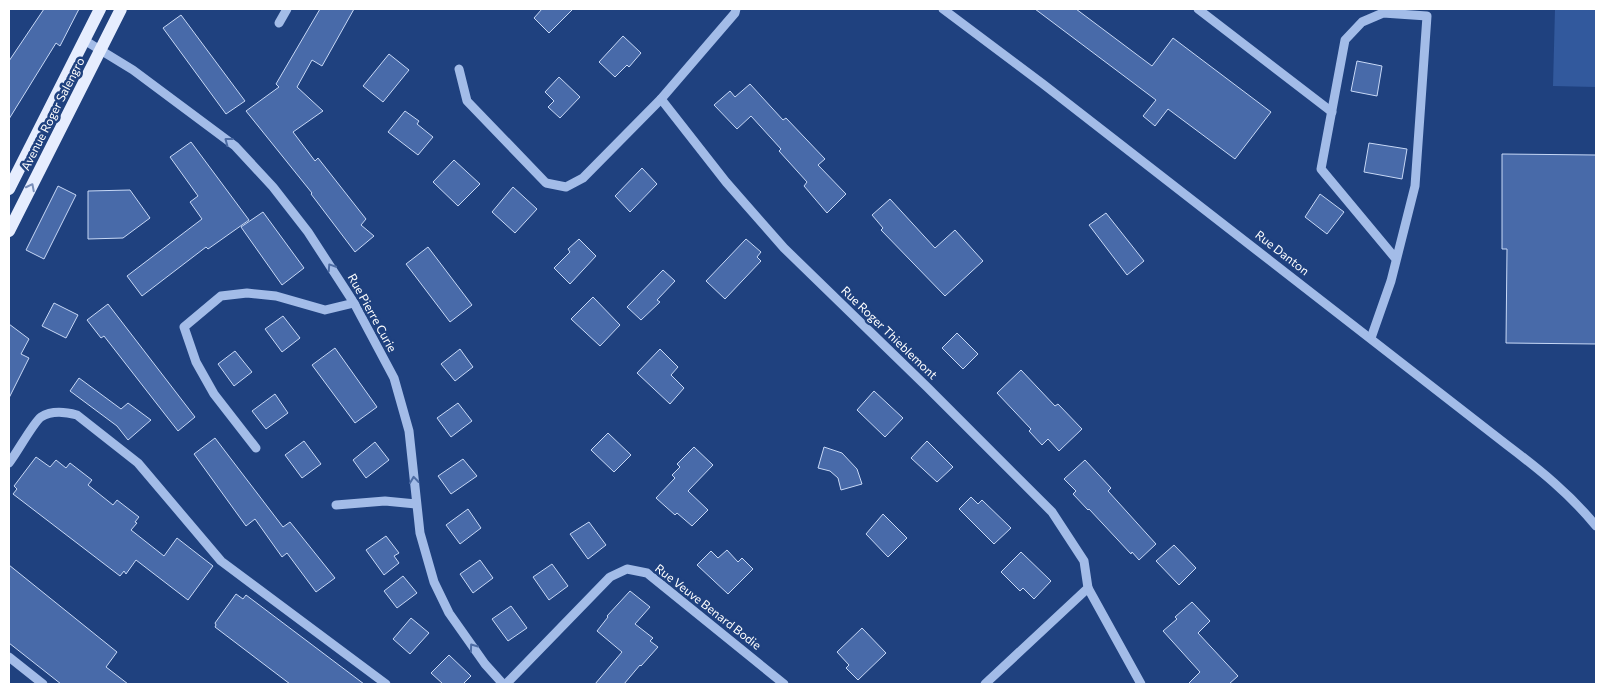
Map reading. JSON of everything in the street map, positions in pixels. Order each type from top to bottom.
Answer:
[{"type":"main road","name":"Avenue Roger Salengro","points":[[9,189],[100,9]]},
{"type":"main road","name":"Avenue Roger Salengro","points":[[9,231],[122,9]]},
{"type":"street","points":[[279,22],[287,9]]},
{"type":"street","points":[[458,69],[467,101],[546,183],[566,187],[583,178],[661,99],[735,13],[736,9]]},
{"type":"street","name":"Rue Danton","points":[[943,9],[1559,485],[1580,506],[1596,526]]},
{"type":"street","points":[[1198,9],[1332,112]]},
{"type":"street","points":[[1371,338],[1391,281],[1415,186],[1427,16],[1383,13],[1362,22],[1345,40],[1321,168],[1396,259]]},
{"type":"street","name":"Rue Pierre Curie","points":[[84,40],[133,70],[235,146],[273,187],[308,232],[354,303],[394,378],[408,431],[420,533],[434,582],[449,613],[486,664],[505,684]]},
{"type":"street","name":"Rue Roger Thieblemont","points":[[661,99],[726,182],[784,248],[927,386],[1052,512],[1084,561],[1088,588],[1141,684]]},
{"type":"street","points":[[256,448],[214,394],[196,362],[184,327],[221,296],[247,293],[276,296],[325,310],[354,303]]},
{"type":"street","points":[[9,463],[41,417],[52,413],[65,412],[77,415],[138,463],[221,561],[386,684]]},
{"type":"street","points":[[336,505],[385,501],[416,504]]},
{"type":"street","name":"Rue Veuve Benard Bodie","points":[[505,684],[610,576],[627,569],[646,573],[784,684]]},
{"type":"street","points":[[985,684],[1088,588]]},
{"type":"street","points":[[9,657],[44,684]]},
{"type":"shaded area","points":[[1555,9],[1596,9],[1596,87],[1553,86]]},
{"type":"building","points":[[44,9],[79,9],[60,46],[56,43],[9,119],[9,61]]},
{"type":"building","points":[[320,9],[354,9],[322,66],[312,60],[297,87],[323,111],[293,132],[315,161],[318,158],[366,219],[361,225],[374,236],[355,252],[312,193],[246,111],[279,87],[276,84]]},
{"type":"building","points":[[542,9],[573,9],[549,33],[534,18]]},
{"type":"building","points":[[1035,9],[1076,9],[1152,66],[1173,38],[1271,112],[1235,159],[1168,109],[1155,126],[1143,116],[1156,100]]},
{"type":"building","points":[[181,15],[245,101],[226,114],[163,28]]},
{"type":"building","points":[[623,36],[641,53],[629,67],[627,65],[615,77],[599,62]]},
{"type":"building","points":[[389,54],[409,70],[383,102],[363,86]]},
{"type":"building","points":[[1357,61],[1382,66],[1377,96],[1351,91]]},
{"type":"building","points":[[559,77],[580,97],[560,118],[548,107],[554,101],[545,92]]},
{"type":"building","points":[[750,84],[783,120],[786,118],[825,159],[818,165],[846,194],[827,213],[804,186],[807,182],[779,151],[781,149],[751,116],[737,129],[714,105],[730,91],[735,97]]},
{"type":"building","points":[[405,111],[419,121],[417,124],[433,137],[418,155],[388,132]]},
{"type":"building","points":[[191,142],[249,220],[208,249],[206,247],[142,296],[127,276],[202,219],[190,202],[198,196],[170,157]]},
{"type":"building","points":[[1369,143],[1407,149],[1402,179],[1364,172]]},
{"type":"building","points":[[1502,154],[1596,155],[1596,344],[1506,343],[1507,249],[1502,249]]},
{"type":"building","points":[[454,160],[480,184],[458,206],[433,182]]},
{"type":"building","points":[[642,168],[657,184],[630,212],[615,196]]},
{"type":"building","points":[[58,186],[76,195],[44,259],[26,250]]},
{"type":"building","points":[[513,187],[537,209],[515,233],[492,212]]},
{"type":"building","points":[[130,190],[150,218],[123,238],[88,239],[88,191]]},
{"type":"building","points":[[1320,194],[1344,212],[1327,234],[1305,217]]},
{"type":"building","points":[[890,199],[935,248],[955,230],[983,261],[945,296],[881,230],[883,228],[872,215]]},
{"type":"building","points":[[263,212],[304,268],[282,285],[241,227]]},
{"type":"building","points":[[1106,213],[1144,261],[1127,275],[1089,225]]},
{"type":"building","points":[[579,239],[596,256],[570,284],[554,268],[570,252],[568,249]]},
{"type":"building","points":[[746,239],[761,252],[757,257],[761,261],[725,299],[706,281]]},
{"type":"building","points":[[428,247],[472,305],[450,322],[406,264]]},
{"type":"building","points":[[663,270],[675,281],[657,300],[660,302],[641,320],[627,307]]},
{"type":"building","points":[[593,297],[620,325],[600,346],[571,319]]},
{"type":"building","points":[[54,303],[78,315],[66,338],[42,326]]},
{"type":"building","points":[[108,304],[195,417],[178,431],[104,336],[101,338],[87,320]]},
{"type":"building","points":[[283,316],[300,338],[282,352],[265,329]]},
{"type":"building","points":[[9,324],[29,339],[21,354],[29,358],[9,398]]},
{"type":"building","points":[[957,333],[978,354],[963,369],[942,348]]},
{"type":"building","points":[[335,348],[377,407],[355,423],[312,365]]},
{"type":"building","points":[[460,349],[473,367],[455,381],[441,364]]},
{"type":"building","points":[[660,349],[678,367],[671,375],[684,388],[670,404],[637,373]]},
{"type":"building","points":[[235,351],[252,372],[234,386],[218,364]]},
{"type":"building","points":[[1021,370],[1055,406],[1058,404],[1082,429],[1059,451],[1048,439],[1042,445],[1029,431],[1031,429],[997,393]]},
{"type":"building","points":[[79,378],[121,409],[128,403],[151,420],[128,440],[117,426],[70,391]]},
{"type":"building","points":[[874,391],[903,418],[885,437],[857,410]]},
{"type":"building","points":[[275,394],[288,413],[266,429],[252,411]]},
{"type":"building","points":[[458,403],[472,421],[451,437],[437,418]]},
{"type":"building","points":[[608,433],[631,455],[614,472],[591,450]]},
{"type":"building","points":[[215,438],[283,527],[290,522],[335,578],[316,592],[287,553],[282,557],[255,519],[246,526],[194,454]]},
{"type":"building","points":[[304,441],[321,464],[302,478],[285,455]]},
{"type":"building","points":[[927,441],[953,467],[937,482],[911,458]]},
{"type":"building","points":[[375,442],[389,460],[366,478],[353,460]]},
{"type":"building","points":[[694,447],[713,465],[688,491],[708,510],[692,526],[677,513],[675,515],[656,498],[675,478],[672,475],[680,467],[677,464]]},
{"type":"building","points":[[824,447],[842,453],[857,469],[862,484],[841,490],[838,478],[830,471],[818,468]]},
{"type":"building","points":[[36,457],[50,467],[56,460],[66,468],[70,463],[92,480],[88,485],[113,505],[117,500],[139,517],[131,530],[164,556],[177,538],[213,566],[188,600],[136,560],[126,574],[124,571],[120,576],[13,494],[17,489],[14,486]]},
{"type":"building","points":[[463,459],[477,476],[451,494],[438,476]]},
{"type":"building","points":[[1085,460],[1111,488],[1108,491],[1156,544],[1139,560],[1073,494],[1076,491],[1064,479]]},
{"type":"building","points":[[971,497],[978,504],[982,500],[1011,528],[994,544],[959,509]]},
{"type":"building","points":[[468,509],[481,528],[460,544],[446,525]]},
{"type":"building","points":[[883,514],[907,538],[888,557],[866,534]]},
{"type":"building","points":[[589,522],[606,545],[588,559],[570,534]]},
{"type":"building","points":[[386,536],[399,553],[394,556],[399,563],[384,575],[366,550]]},
{"type":"building","points":[[1174,545],[1196,568],[1179,585],[1156,561]]},
{"type":"building","points":[[727,550],[738,562],[742,558],[753,569],[728,594],[697,565],[711,551],[718,558]]},
{"type":"building","points":[[1021,552],[1051,581],[1034,599],[1023,588],[1020,591],[1001,572]]},
{"type":"building","points":[[480,560],[493,578],[473,593],[460,574]]},
{"type":"building","points":[[552,564],[568,586],[549,600],[533,577]]},
{"type":"building","points":[[9,565],[117,652],[106,667],[128,684],[61,684],[9,643]]},
{"type":"building","points":[[403,576],[417,593],[397,608],[384,591]]},
{"type":"building","points":[[630,591],[650,607],[635,624],[653,638],[650,641],[658,647],[624,684],[595,684],[622,652],[597,631],[607,616]]},
{"type":"building","points":[[236,594],[243,599],[246,595],[364,684],[290,684],[215,627],[215,623]]},
{"type":"building","points":[[1192,602],[1210,621],[1198,633],[1238,676],[1229,684],[1188,684],[1200,672],[1163,631]]},
{"type":"building","points":[[511,606],[527,628],[508,641],[492,619]]},
{"type":"building","points":[[411,618],[429,633],[410,654],[393,639]]},
{"type":"building","points":[[862,628],[886,653],[858,680],[846,668],[849,665],[837,652]]},
{"type":"building","points":[[449,655],[471,676],[463,684],[443,684],[431,673]]}]
